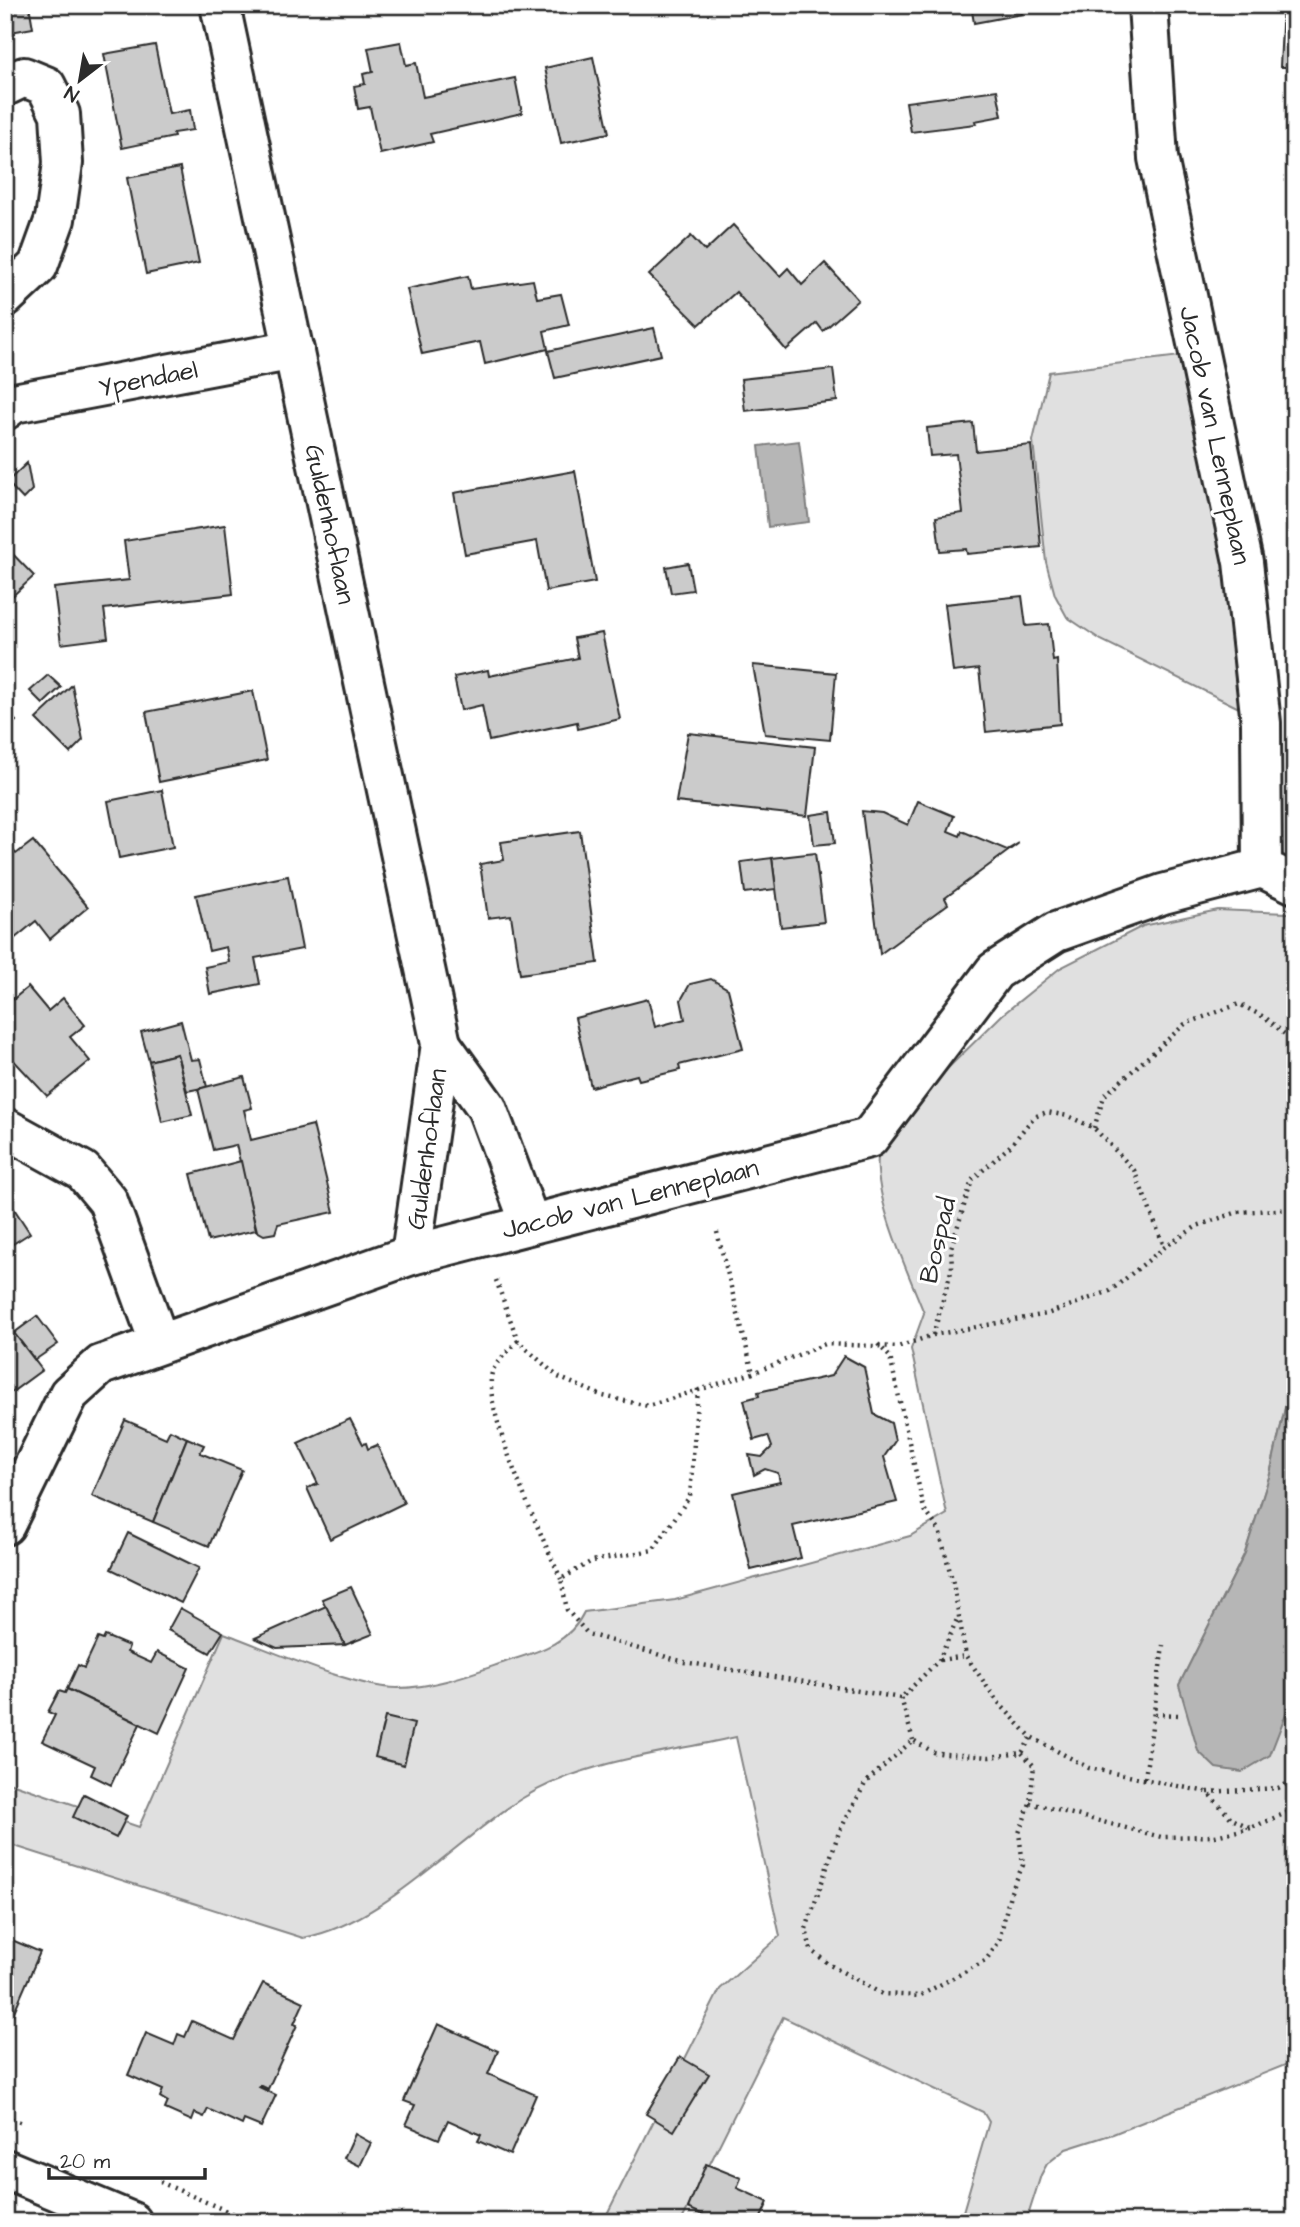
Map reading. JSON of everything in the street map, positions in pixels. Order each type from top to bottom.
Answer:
[{"type":"street","name":"Guldenhoflaan","points":[[220,5],[440,1044],[411,1255]]},
{"type":"street","name":"Jacob van Lenneplaan","points":[[5,1525],[69,1394],[101,1364],[411,1255],[869,1138],[995,971],[1056,932],[1163,894],[1279,876],[1243,562],[1158,158],[1148,5]]},
{"type":"street","points":[[5,86],[24,77],[46,86],[60,114],[63,163],[55,219],[38,266],[5,297]]},
{"type":"street","name":"Ypendael","points":[[5,410],[13,404],[294,350]]},
{"type":"street","name":"Guldenhoflaan","points":[[440,1044],[487,1108],[530,1223]]},
{"type":"street","points":[[5,1128],[83,1171],[108,1201],[159,1342]]},
{"type":"street","points":[[5,2169],[132,2222]]},
{"type":"path","points":[[1094,1128],[1104,1096],[1185,1024],[1239,1004],[1266,1018],[1295,1043]]},
{"type":"path","name":"Bospad","points":[[933,1335],[952,1268],[951,1248],[972,1181],[1010,1146],[1034,1117],[1047,1112],[1068,1116],[1094,1128],[1134,1170],[1164,1247]]},
{"type":"path","points":[[496,1279],[518,1341],[558,1377],[603,1396],[648,1406],[753,1373],[825,1343],[898,1347],[933,1335],[1047,1314],[1110,1291],[1164,1247],[1197,1226],[1238,1212],[1295,1209]]},
{"type":"path","points":[[717,1232],[753,1373]]},
{"type":"path","points":[[518,1341],[493,1370],[490,1392],[517,1479],[561,1579],[568,1610],[588,1634],[684,1662],[901,1698]]},
{"type":"path","points":[[878,1344],[890,1357],[924,1509],[939,1530],[953,1583],[967,1656],[997,1701],[1031,1737],[1089,1768],[1207,1792],[1279,1788],[1295,1780]]},
{"type":"path","points":[[561,1579],[592,1561],[653,1550],[690,1496],[698,1390]]},
{"type":"path","points":[[901,1698],[939,1660],[958,1617]]},
{"type":"path","points":[[1145,1778],[1156,1714],[1163,1645]]},
{"type":"path","points":[[939,1660],[967,1656]]},
{"type":"path","points":[[901,1698],[913,1740],[933,1752],[990,1756],[1022,1753]]},
{"type":"path","points":[[1156,1714],[1179,1715]]},
{"type":"path","points":[[1022,1753],[1031,1737]]},
{"type":"path","points":[[913,1740],[866,1782],[839,1832],[806,1929],[811,1950],[830,1965],[882,1994],[919,1996],[985,1961],[999,1942],[1010,1894],[1023,1865],[1019,1833],[1030,1803],[1034,1766],[1022,1753]]},
{"type":"path","points":[[1207,1792],[1232,1819],[1251,1828]]},
{"type":"path","points":[[1030,1803],[1161,1837],[1215,1836],[1251,1828],[1295,1809]]},
{"type":"shaded area","points":[[1180,356],[1226,577],[1245,711],[1101,640],[1067,617],[1055,595],[1046,562],[1033,441],[1049,372]]},
{"type":"shaded area","points":[[799,441],[809,522],[768,527],[759,446]]},
{"type":"shaded area","points":[[1218,910],[1288,913],[1295,916],[1295,1364],[1270,1474],[1245,1553],[1179,1685],[1189,1716],[1294,1696],[1295,1690],[1295,2061],[1113,2134],[1066,2149],[1047,2164],[1026,2222],[960,2222],[989,2122],[983,2112],[783,2017],[681,2222],[603,2222],[720,1989],[780,1936],[736,1737],[598,1766],[545,1786],[495,1817],[416,1879],[362,1916],[333,1930],[303,1938],[5,1843],[5,1781],[139,1827],[224,1633],[358,1682],[397,1688],[426,1685],[544,1649],[571,1631],[584,1612],[675,1600],[910,1536],[947,1514],[911,1349],[924,1313],[885,1209],[878,1167],[879,1149],[944,1072],[1002,1015],[1060,968],[1143,926]]},
{"type":"shaded area","points":[[1295,1364],[1295,1690],[1270,1755],[1242,1772],[1216,1768],[1198,1751],[1179,1685],[1245,1553],[1270,1474]]},
{"type":"building","points":[[5,5],[29,5],[33,28],[5,33]]},
{"type":"building","points":[[971,5],[1020,5],[1022,14],[974,23]]},
{"type":"building","points":[[1283,5],[1295,5],[1295,67],[1280,67]]},
{"type":"building","points":[[401,42],[406,65],[416,63],[423,97],[515,78],[522,113],[430,134],[433,142],[380,154],[370,107],[358,109],[354,86],[365,84],[363,74],[373,72],[368,48]]},
{"type":"building","points":[[155,45],[169,114],[190,110],[193,130],[173,133],[174,137],[122,148],[104,54]]},
{"type":"building","points":[[593,57],[609,133],[561,143],[545,68]]},
{"type":"building","points":[[997,90],[1002,116],[975,121],[976,124],[911,132],[906,102]]},
{"type":"building","points":[[180,168],[199,263],[146,274],[127,178]]},
{"type":"building","points":[[733,225],[780,276],[788,268],[802,285],[825,263],[858,300],[823,331],[817,323],[786,350],[736,292],[699,325],[649,275],[691,236],[705,251]]},
{"type":"building","points":[[468,276],[471,289],[533,280],[537,298],[561,294],[569,325],[544,331],[548,349],[485,364],[480,342],[422,354],[407,289]]},
{"type":"building","points":[[654,328],[661,355],[555,378],[548,351]]},
{"type":"building","points":[[833,369],[837,401],[745,411],[741,379]]},
{"type":"building","points":[[973,423],[976,451],[1031,445],[1041,547],[967,554],[966,549],[940,551],[936,517],[963,513],[956,454],[930,456],[927,428]]},
{"type":"building","points":[[27,463],[32,490],[23,499],[7,482]]},
{"type":"building","points":[[575,471],[595,582],[546,591],[537,541],[465,554],[454,493]]},
{"type":"building","points":[[225,525],[233,594],[104,609],[108,638],[61,644],[54,588],[129,580],[124,541]]},
{"type":"building","points":[[5,546],[34,576],[5,603]]},
{"type":"building","points":[[688,563],[693,590],[671,593],[666,567]]},
{"type":"building","points":[[1022,596],[1026,626],[1049,624],[1053,661],[1057,660],[1060,724],[986,732],[979,669],[953,672],[945,604]]},
{"type":"building","points":[[602,633],[620,719],[578,729],[577,722],[489,741],[482,705],[461,710],[454,677],[488,670],[489,676],[578,658],[574,638]]},
{"type":"building","points":[[753,665],[836,673],[830,740],[765,734]]},
{"type":"building","points":[[48,675],[61,687],[43,704],[30,691]]},
{"type":"building","points":[[72,685],[83,740],[70,753],[36,719]]},
{"type":"building","points":[[253,691],[267,760],[159,782],[146,712]]},
{"type":"building","points":[[5,710],[16,721],[5,731]]},
{"type":"building","points":[[688,733],[815,747],[807,816],[676,802]]},
{"type":"building","points":[[162,790],[173,847],[119,858],[108,801]]},
{"type":"building","points":[[918,801],[954,816],[948,831],[960,836],[962,831],[1007,850],[1019,843],[945,898],[948,904],[880,954],[862,811],[882,813],[908,825]]},
{"type":"building","points":[[831,812],[835,843],[814,845],[810,815]]},
{"type":"building","points":[[580,831],[598,963],[520,974],[511,915],[488,918],[480,864],[504,860],[501,842]]},
{"type":"building","points":[[5,841],[16,854],[33,841],[88,907],[50,939],[36,921],[8,944],[5,941]]},
{"type":"building","points":[[815,853],[824,922],[781,927],[772,858]]},
{"type":"building","points":[[772,858],[776,889],[745,893],[741,862]]},
{"type":"building","points":[[288,876],[302,949],[255,958],[260,984],[210,994],[205,967],[229,962],[226,947],[209,951],[196,895]]},
{"type":"building","points":[[711,979],[728,989],[743,1049],[679,1065],[680,1070],[639,1080],[637,1075],[591,1087],[575,1018],[648,999],[655,1027],[685,1019],[681,1000],[690,984]]},
{"type":"building","points":[[28,987],[48,1011],[63,998],[85,1025],[70,1037],[90,1061],[47,1096],[5,1051],[5,1006]]},
{"type":"building","points":[[181,1021],[191,1060],[200,1059],[207,1087],[187,1091],[177,1054],[149,1061],[141,1032]]},
{"type":"building","points":[[177,1054],[192,1115],[162,1122],[149,1061]]},
{"type":"building","points":[[244,1077],[252,1108],[244,1110],[251,1140],[313,1125],[334,1212],[278,1224],[275,1233],[264,1235],[257,1231],[236,1145],[213,1150],[198,1089]]},
{"type":"building","points":[[241,1161],[256,1230],[208,1241],[191,1174]]},
{"type":"building","points":[[5,1195],[30,1233],[5,1249]]},
{"type":"building","points":[[37,1316],[58,1344],[35,1360],[14,1333]]},
{"type":"building","points":[[14,1333],[42,1370],[12,1392],[5,1383],[5,1340]]},
{"type":"building","points":[[844,1356],[864,1367],[874,1414],[891,1423],[895,1441],[884,1457],[897,1502],[793,1526],[801,1558],[751,1570],[733,1493],[780,1482],[778,1473],[765,1469],[754,1475],[749,1455],[762,1457],[772,1447],[768,1436],[754,1440],[744,1400],[759,1396],[758,1392],[831,1376]]},
{"type":"building","points":[[350,1419],[368,1449],[377,1445],[404,1503],[330,1539],[307,1488],[318,1484],[298,1443]]},
{"type":"building","points":[[125,1420],[166,1438],[170,1430],[187,1438],[153,1522],[92,1496]]},
{"type":"building","points":[[187,1438],[204,1445],[200,1453],[242,1470],[209,1546],[153,1522]]},
{"type":"building","points":[[128,1533],[199,1568],[181,1603],[111,1569]]},
{"type":"building","points":[[351,1587],[373,1634],[345,1645],[322,1599]]},
{"type":"building","points":[[326,1606],[345,1645],[277,1648],[255,1638]]},
{"type":"building","points":[[180,1608],[223,1632],[210,1653],[168,1630]]},
{"type":"building","points":[[105,1636],[129,1646],[127,1652],[151,1663],[157,1652],[189,1668],[159,1733],[67,1689],[78,1665],[84,1668],[98,1638],[103,1640]]},
{"type":"building","points":[[67,1689],[140,1724],[111,1785],[91,1775],[95,1766],[42,1741],[55,1715],[48,1712],[59,1691],[65,1693]]},
{"type":"building","points":[[385,1717],[414,1724],[404,1765],[375,1757]]},
{"type":"building","points":[[84,1794],[127,1816],[116,1838],[73,1817]]},
{"type":"building","points":[[5,1937],[40,1952],[7,2028],[5,2027]]},
{"type":"building","points":[[263,1983],[304,2002],[294,2024],[297,2025],[268,2089],[260,2085],[259,2087],[276,2095],[261,2127],[244,2120],[242,2125],[208,2109],[204,2117],[195,2113],[192,2121],[165,2109],[168,2102],[160,2097],[163,2090],[128,2075],[146,2033],[174,2045],[178,2034],[185,2037],[192,2021],[234,2040]]},
{"type":"building","points":[[438,2024],[498,2051],[488,2074],[536,2095],[510,2155],[478,2141],[481,2135],[448,2120],[439,2139],[406,2125],[415,2105],[404,2101]]},
{"type":"building","points":[[680,2057],[709,2074],[674,2131],[646,2114]]},
{"type":"building","points":[[355,2134],[371,2143],[360,2166],[344,2158]]},
{"type":"building","points":[[706,2164],[741,2178],[737,2188],[768,2202],[759,2222],[719,2222],[688,2208]]}]
